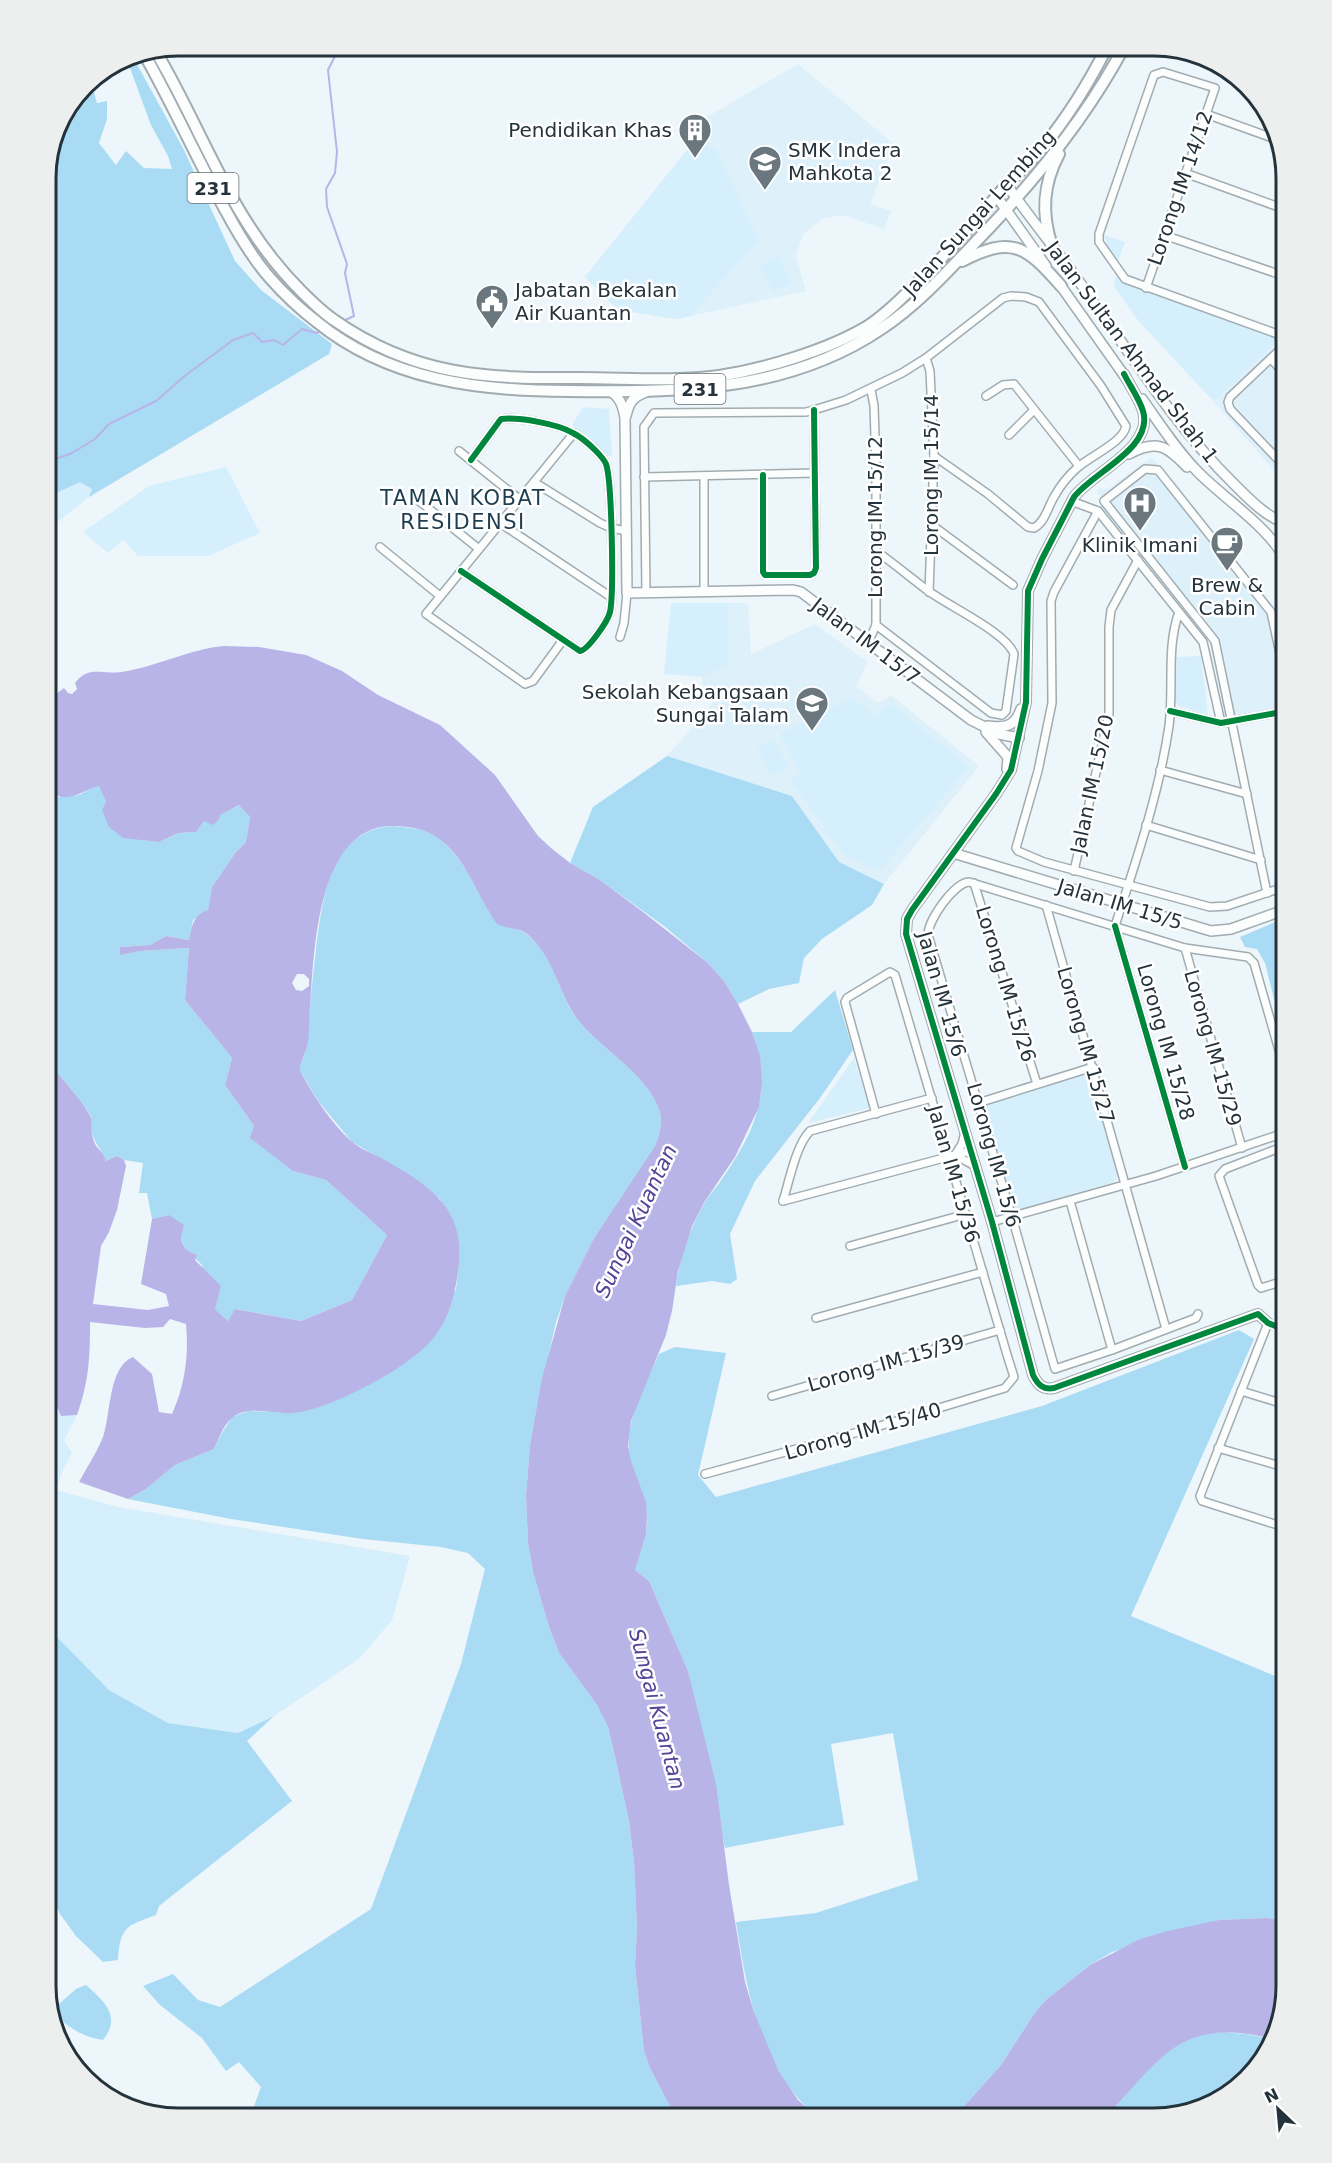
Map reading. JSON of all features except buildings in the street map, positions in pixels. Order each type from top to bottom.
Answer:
[{"type":"main road","name":"Jalan Sungai Lembing","points":[[158,57],[244,220],[277,266],[312,302],[351,331],[398,356],[427,366],[491,377],[689,378],[720,376],[762,367],[800,355],[868,326],[898,302],[936,265],[1042,149],[1074,105],[1103,56]]},
{"type":"main road","name":"Jalan Sungai Lembing","points":[[147,60],[171,102],[207,178],[235,227],[269,277],[304,311],[342,340],[374,358],[406,370],[432,379],[462,385],[511,390],[647,392],[733,385],[809,364],[844,350],[882,329],[954,265],[1016,198],[1063,142],[1104,83],[1119,56]]},
{"type":"main road","points":[[1052,246],[1046,222],[1045,198],[1047,182],[1063,142]]},
{"type":"main road","points":[[954,265],[984,249],[1016,248],[1039,262],[1061,286]]},
{"type":"street","name":"Lorong IM 14/12","points":[[1163,72],[1215,88],[1146,288],[1125,279],[1100,242],[1099,234],[1154,75],[1163,72]]},
{"type":"street","points":[[1206,114],[1270,137]]},
{"type":"street","points":[[1185,174],[1276,206]]},
{"type":"street","name":"Jalan Sultan Ahmad Shah 1","points":[[1007,185],[1141,371],[1211,461],[1263,511],[1276,520]]},
{"type":"street","name":"Jalan Sultan Ahmad Shah 1","points":[[997,197],[1190,463],[1226,499],[1276,543]]},
{"type":"street","points":[[1164,235],[1276,273]]},
{"type":"street","points":[[1146,288],[1276,334]]},
{"type":"street","points":[[646,592],[644,427],[654,413],[806,412],[846,400],[871,390],[926,358],[995,302],[1011,296],[1039,302],[1101,386],[1126,426],[1122,436],[1079,466],[1055,496],[1038,526],[1031,528],[934,456]]},
{"type":"street","points":[[1276,352],[1230,397],[1228,402],[1230,409],[1276,457]]},
{"type":"street","name":"Lorong IM 15/14","points":[[926,358],[930,372],[934,456],[929,592]]},
{"type":"street","points":[[1271,359],[1276,364]]},
{"type":"street","name":"Jalan IM 15/6","points":[[1124,374],[1142,409],[1144,425],[1138,439],[1083,487],[1071,501],[1028,591],[1024,715],[1011,770],[912,910],[907,919],[906,934],[992,1222],[1033,1376],[1038,1383],[1044,1388],[1054,1388],[1258,1314],[1268,1323]]},
{"type":"street","points":[[986,396],[1003,385],[1014,384],[1079,466]]},
{"type":"street","name":"Lorong IM 15/12","points":[[868,643],[876,625],[876,467],[874,406],[871,390]]},
{"type":"street","points":[[610,391],[621,403],[625,418],[627,593],[620,637]]},
{"type":"street","points":[[625,418],[632,399],[647,392]]},
{"type":"street","points":[[763,475],[762,568],[765,575],[810,575],[816,568],[814,410]]},
{"type":"street","points":[[1008,435],[1034,410]]},
{"type":"street","points":[[461,571],[580,651],[587,648],[609,615],[610,528],[609,480],[606,463],[589,444],[574,433],[561,427],[510,418],[501,419],[471,460]]},
{"type":"street","points":[[563,640],[533,681],[529,684],[522,683],[426,614],[574,433]]},
{"type":"street","name":"Jalan IM 15/6","points":[[1116,460],[1146,446],[1162,447],[1172,453],[1204,484],[1226,499]]},
{"type":"street","points":[[459,451],[519,499]]},
{"type":"street","points":[[1267,893],[1215,641],[1104,501],[1145,468],[1158,470],[1271,612],[1276,635]]},
{"type":"street","points":[[644,477],[815,473]]},
{"type":"street","points":[[704,476],[704,592]]},
{"type":"street","points":[[534,482],[610,528],[627,531]]},
{"type":"street","points":[[418,500],[478,549]]},
{"type":"street","points":[[1071,501],[1098,511],[1205,647],[1221,723]]},
{"type":"street","points":[[1098,511],[1054,591],[1051,601],[1052,703],[1038,771],[1016,844],[1018,851],[1074,871],[1219,908],[1276,890]]},
{"type":"street","points":[[500,523],[611,597]]},
{"type":"street","points":[[932,525],[1013,585]]},
{"type":"street","points":[[380,547],[440,596]]},
{"type":"street","points":[[875,550],[929,592],[1011,646],[1014,654],[1006,711],[1002,715],[991,713],[876,625]]},
{"type":"street","name":"Jalan IM 15/20","points":[[1074,871],[1109,714],[1108,638],[1111,610],[1138,560]]},
{"type":"street","name":"Jalan IM 15/7","points":[[627,593],[793,590],[801,592],[979,725],[999,734],[1019,738]]},
{"type":"street","points":[[1115,926],[1160,770],[1170,711],[1172,654],[1175,622],[1179,612]]},
{"type":"street","points":[[979,725],[1005,727],[1016,722],[1026,690]]},
{"type":"street","points":[[1170,711],[1221,723],[1276,713]]},
{"type":"street","points":[[979,725],[1001,746],[1008,757],[1006,770],[996,794]]},
{"type":"street","points":[[1160,770],[1247,794]]},
{"type":"street","points":[[1146,825],[1261,860]]},
{"type":"street","name":"Jalan IM 15/5","points":[[953,853],[1122,905],[1218,931],[1231,929],[1276,913]]},
{"type":"street","name":"Lorong IM 15/6","points":[[974,883],[964,882],[949,896],[930,922],[928,935],[1055,1369],[1112,1350]]},
{"type":"street","points":[[974,883],[1185,948],[1252,959],[1276,1041]]},
{"type":"street","name":"Lorong IM 15/26","points":[[974,883],[1037,1084]]},
{"type":"street","name":"Lorong IM 15/27","points":[[1046,905],[1166,1329]]},
{"type":"street","name":"Lorong IM 15/28","points":[[1115,926],[1185,1167]]},
{"type":"street","name":"Lorong IM 15/29","points":[[1185,948],[1242,1148]]},
{"type":"street","name":"Jalan IM 15/36","points":[[876,1114],[845,1002],[847,998],[869,983],[893,972],[952,1156],[966,1214],[1014,1377]]},
{"type":"street","points":[[978,1103],[1093,1067]]},
{"type":"street","points":[[932,1098],[810,1131],[806,1135],[794,1165],[783,1201],[970,1151]]},
{"type":"street","points":[[952,1156],[962,1144],[965,1131]]},
{"type":"street","points":[[992,1222],[1126,1185],[1276,1136]]},
{"type":"street","points":[[1276,1149],[1225,1169],[1219,1176],[1258,1285],[1261,1288],[1276,1284]]},
{"type":"street","points":[[952,1156],[975,1166]]},
{"type":"street","points":[[1070,1201],[1112,1350],[1196,1318],[1198,1314]]},
{"type":"street","points":[[850,1246],[966,1214]]},
{"type":"street","points":[[816,1318],[983,1272]]},
{"type":"street","points":[[1276,1326],[1268,1323],[1200,1494],[1201,1500],[1276,1524]]},
{"type":"street","name":"Lorong IM 15/39","points":[[772,1396],[1000,1330]]},
{"type":"street","name":"Lorong IM 15/40","points":[[705,1474],[873,1428],[1005,1388],[1014,1377]]},
{"type":"street","points":[[1241,1390],[1276,1401]]},
{"type":"street","points":[[1218,1448],[1276,1465]]},
{"type":"shaded area","points":[[136,63],[183,148],[235,261],[261,290],[332,344],[329,354],[89,497],[92,489],[80,482],[56,493],[56,170],[60,146],[72,117],[93,90],[97,103],[107,101],[107,119],[99,143],[116,165],[126,151],[144,168],[172,169],[168,156],[151,125],[129,66]]},
{"type":"shaded area","name":"SMK Indera Mahkota 2","points":[[798,64],[894,144],[870,204],[891,211],[884,229],[842,215],[824,218],[803,234],[796,256],[806,291],[677,319],[618,310],[585,277],[695,140],[695,124]]},
{"type":"shaded area","points":[[695,140],[716,150],[759,240],[690,316],[677,319],[618,310],[585,277]]},
{"type":"shaded area","points":[[1104,235],[1125,242],[1118,261],[1107,245]]},
{"type":"shaded area","points":[[778,256],[791,284],[773,292],[760,265]]},
{"type":"shaded area","points":[[1118,269],[1125,279],[1276,333],[1276,343],[1214,402],[1136,318],[1114,286]]},
{"type":"shaded area","points":[[1276,343],[1276,473],[1214,402]]},
{"type":"shaded area","points":[[583,407],[609,409],[612,456],[606,456],[572,425]]},
{"type":"shaded area","points":[[1152,457],[1275,609],[1276,713],[1226,722],[1209,639],[1100,507],[1104,501],[1096,491],[1100,488],[1111,487]]},
{"type":"shaded area","points":[[226,467],[260,533],[208,556],[138,556],[123,540],[108,553],[83,532],[149,486]]},
{"type":"shaded area","points":[[80,481],[92,489],[89,497],[56,523],[56,493]]},
{"type":"shaded area","points":[[671,603],[728,603],[729,664],[702,677],[664,674]]},
{"type":"shaded area","name":"Sekolah Kebangsaan Sungai Talam","points":[[728,603],[748,603],[751,654],[815,624],[868,662],[856,686],[878,703],[891,695],[979,766],[884,884],[839,862],[792,796],[667,756],[709,708],[715,696],[702,684],[702,677],[728,664]]},
{"type":"shaded area","points":[[1201,656],[1208,715],[1179,706],[1175,700],[1177,657]]},
{"type":"shaded area","points":[[852,697],[875,716],[891,704],[969,767],[879,871],[844,855],[790,780],[800,775],[780,734]]},
{"type":"shaded area","points":[[774,739],[788,767],[771,776],[757,747]]},
{"type":"shaded area","points":[[667,756],[792,796],[839,862],[884,884],[872,905],[822,939],[804,958],[799,983],[769,989],[738,1004],[724,981],[708,963],[664,926],[600,880],[570,863],[593,807]]},
{"type":"shaded area","points":[[99,785],[106,802],[143,840],[159,842],[178,833],[196,832],[204,821],[240,805],[250,817],[246,842],[236,852],[212,887],[208,910],[193,920],[189,940],[166,936],[150,945],[120,947],[120,954],[189,948],[185,1000],[232,1058],[225,1085],[254,1126],[293,1171],[326,1180],[387,1235],[352,1300],[301,1321],[236,1309],[228,1321],[215,1309],[202,1265],[183,1246],[181,1235],[169,1215],[152,1219],[147,1193],[139,1193],[143,1163],[124,1160],[117,1156],[106,1161],[91,1131],[92,1118],[56,1071],[56,798],[81,794]]},
{"type":"shaded area","points":[[394,826],[415,829],[430,833],[442,841],[467,871],[495,920],[524,933],[537,944],[549,962],[578,1020],[644,1083],[660,1112],[661,1127],[655,1146],[594,1238],[565,1296],[556,1322],[539,1397],[530,1445],[526,1496],[528,1543],[533,1572],[549,1627],[559,1653],[597,1705],[608,1727],[629,1821],[634,1862],[637,1929],[635,1966],[644,2051],[671,2108],[254,2107],[261,2087],[239,2062],[226,2071],[202,2038],[160,2005],[143,1986],[173,1974],[198,2000],[220,2007],[371,1909],[461,1664],[485,1569],[468,1553],[441,1547],[363,1539],[231,1519],[128,1499],[146,1489],[175,1465],[214,1449],[232,1417],[248,1411],[295,1413],[352,1393],[456,1290],[460,1252],[440,1199],[401,1170],[352,1142],[319,1102],[300,1071],[306,1050],[315,962],[327,889],[333,870],[343,853],[355,839],[372,830]]},
{"type":"shaded area","points":[[1276,922],[1276,1007],[1265,963],[1257,949],[1245,947],[1240,937]]},
{"type":"shaded area","points":[[835,990],[853,1050],[820,1098],[755,1181],[730,1234],[737,1279],[730,1284],[712,1281],[676,1286],[683,1254],[694,1224],[706,1201],[743,1145],[757,1110],[761,1093],[761,1074],[752,1032],[791,1032]]},
{"type":"shaded area","points":[[854,1058],[870,1108],[808,1123]]},
{"type":"shaded area","points":[[1093,1067],[1118,1177],[1114,1182],[1019,1209],[1013,1206],[978,1103]]},
{"type":"shaded area","points":[[1239,1330],[1254,1339],[1131,1616],[1276,1676],[1276,1919],[1219,1920],[1112,1952],[1090,1965],[1047,1999],[1036,2011],[1001,2065],[962,2108],[808,2108],[783,2078],[760,2029],[745,1975],[736,1922],[816,1913],[918,1880],[893,1733],[831,1744],[844,1825],[725,1848],[688,1671],[649,1581],[635,1570],[646,1532],[647,1516],[630,1459],[632,1418],[659,1354],[675,1347],[726,1353],[698,1475],[716,1497],[1042,1406]]},
{"type":"shaded area","points":[[56,1401],[61,1416],[77,1415],[64,1440],[72,1453],[56,1490]]},
{"type":"shaded area","points":[[56,1490],[118,1507],[410,1556],[392,1620],[360,1658],[274,1716],[238,1733],[168,1723],[109,1690],[56,1638]]},
{"type":"shaded area","points":[[56,1636],[109,1690],[168,1723],[238,1733],[274,1716],[247,1741],[292,1801],[159,1906],[156,1915],[126,1929],[121,1941],[118,1960],[103,1962],[76,1936],[56,1905]]},
{"type":"shaded area","points":[[86,1985],[108,2009],[111,2024],[103,2040],[75,2030],[61,2019],[58,2005],[76,1989]]},
{"type":"shaded area","points":[[1224,2032],[1264,2037],[1241,2072],[1208,2095],[1194,2101],[1170,2106],[1114,2108],[1171,2048],[1182,2041],[1208,2033]]},
{"type":"water","name":"Sungai Kuantan","points":[[224,646],[259,647],[306,655],[342,671],[378,695],[440,725],[495,775],[538,836],[551,848],[570,863],[600,880],[708,963],[724,981],[752,1032],[760,1056],[762,1082],[759,1107],[735,1157],[705,1201],[692,1226],[678,1271],[666,1335],[631,1421],[628,1446],[646,1502],[647,1518],[646,1534],[635,1570],[649,1581],[688,1671],[716,1784],[745,1982],[754,2012],[778,2070],[798,2100],[807,2108],[671,2108],[650,2068],[644,2051],[635,1966],[637,1929],[634,1862],[629,1821],[608,1727],[597,1705],[559,1653],[533,1572],[528,1543],[526,1496],[530,1445],[542,1378],[565,1296],[594,1238],[655,1146],[660,1132],[661,1117],[644,1083],[578,1020],[544,953],[536,943],[524,932],[497,924],[463,865],[446,845],[430,833],[402,826],[391,826],[365,833],[346,850],[332,874],[322,904],[316,937],[308,1040],[300,1071],[336,1126],[351,1141],[428,1188],[449,1212],[456,1227],[459,1264],[452,1302],[441,1328],[424,1348],[408,1361],[370,1385],[328,1404],[294,1413],[254,1411],[238,1414],[226,1424],[214,1449],[175,1465],[146,1489],[128,1499],[79,1482],[103,1437],[115,1381],[125,1362],[133,1357],[152,1374],[159,1412],[172,1414],[185,1370],[186,1324],[170,1319],[163,1327],[145,1328],[90,1322],[88,1369],[81,1403],[77,1415],[61,1416],[56,1403],[56,1071],[92,1119],[93,1138],[106,1161],[117,1156],[124,1160],[126,1166],[117,1210],[101,1246],[93,1304],[148,1310],[169,1306],[166,1294],[141,1284],[152,1219],[169,1215],[184,1225],[181,1240],[184,1247],[197,1255],[195,1260],[221,1286],[215,1309],[228,1321],[235,1309],[301,1321],[352,1300],[387,1235],[326,1180],[293,1171],[250,1138],[254,1126],[225,1085],[232,1058],[185,1000],[189,948],[140,951],[120,955],[120,947],[150,945],[166,936],[189,940],[196,918],[208,910],[212,887],[236,852],[246,842],[250,817],[239,805],[220,815],[213,825],[204,821],[196,832],[178,833],[159,842],[123,838],[109,827],[102,810],[106,802],[99,786],[74,796],[56,797],[56,694],[64,688],[72,694],[77,689],[75,683],[80,677],[90,672],[114,673],[134,670],[186,654]],"holes":[[[297,974],[304,974],[309,979],[309,986],[302,991],[296,990],[292,983]]]},
{"type":"water","points":[[1276,1919],[1275,2001],[1264,2037],[1241,2033],[1215,2033],[1194,2038],[1175,2047],[1158,2061],[1114,2108],[962,2108],[1001,2065],[1036,2011],[1047,1999],[1090,1965],[1140,1939],[1219,1920]]},
{"type":"waterway","points":[[335,56],[328,70],[337,152],[335,173],[326,189],[327,207],[347,264],[345,273],[354,316],[343,321]]},
{"type":"waterway","points":[[56,459],[72,453],[95,439],[109,424],[156,401],[233,340],[253,333],[262,342],[274,340],[283,345],[302,329],[317,333],[321,331]]},
{"type":"cycle path","points":[[1124,374],[1141,406],[1144,424],[1140,437],[1131,448],[1074,497],[1028,591],[1026,702],[1011,770],[912,910],[907,919],[906,934],[992,1222],[1033,1375],[1039,1384],[1047,1388],[1054,1388],[1258,1314],[1276,1326]]},
{"type":"cycle path","points":[[763,475],[763,572],[765,575],[810,575],[816,568],[814,410]]},
{"type":"cycle path","points":[[461,571],[580,651],[588,646],[606,622],[610,612],[612,562],[610,492],[606,464],[600,455],[582,439],[558,427],[518,419],[501,419],[471,460]]},
{"type":"cycle path","points":[[1170,711],[1221,723],[1276,713]]},
{"type":"cycle path","points":[[1115,926],[1185,1167]]},
{"type":"place","name":"Pendidikan Khas","points":[[695,159]]},
{"type":"place","name":"SMK Indera Mahkota 2","points":[[765,191]]},
{"type":"place","name":"Jabatan Bekalan Air Kuantan","points":[[492,330]]},
{"type":"place","name":"Klinik Imani","points":[[1140,532]]},
{"type":"place","name":"Brew & Cabin","points":[[1227,572]]},
{"type":"place","name":"Sekolah Kebangsaan Sungai Talam","points":[[812,732]]},
{"type":"district","name":"TAMAN KOBAT RESIDENSI","points":[[463,510]]}]
